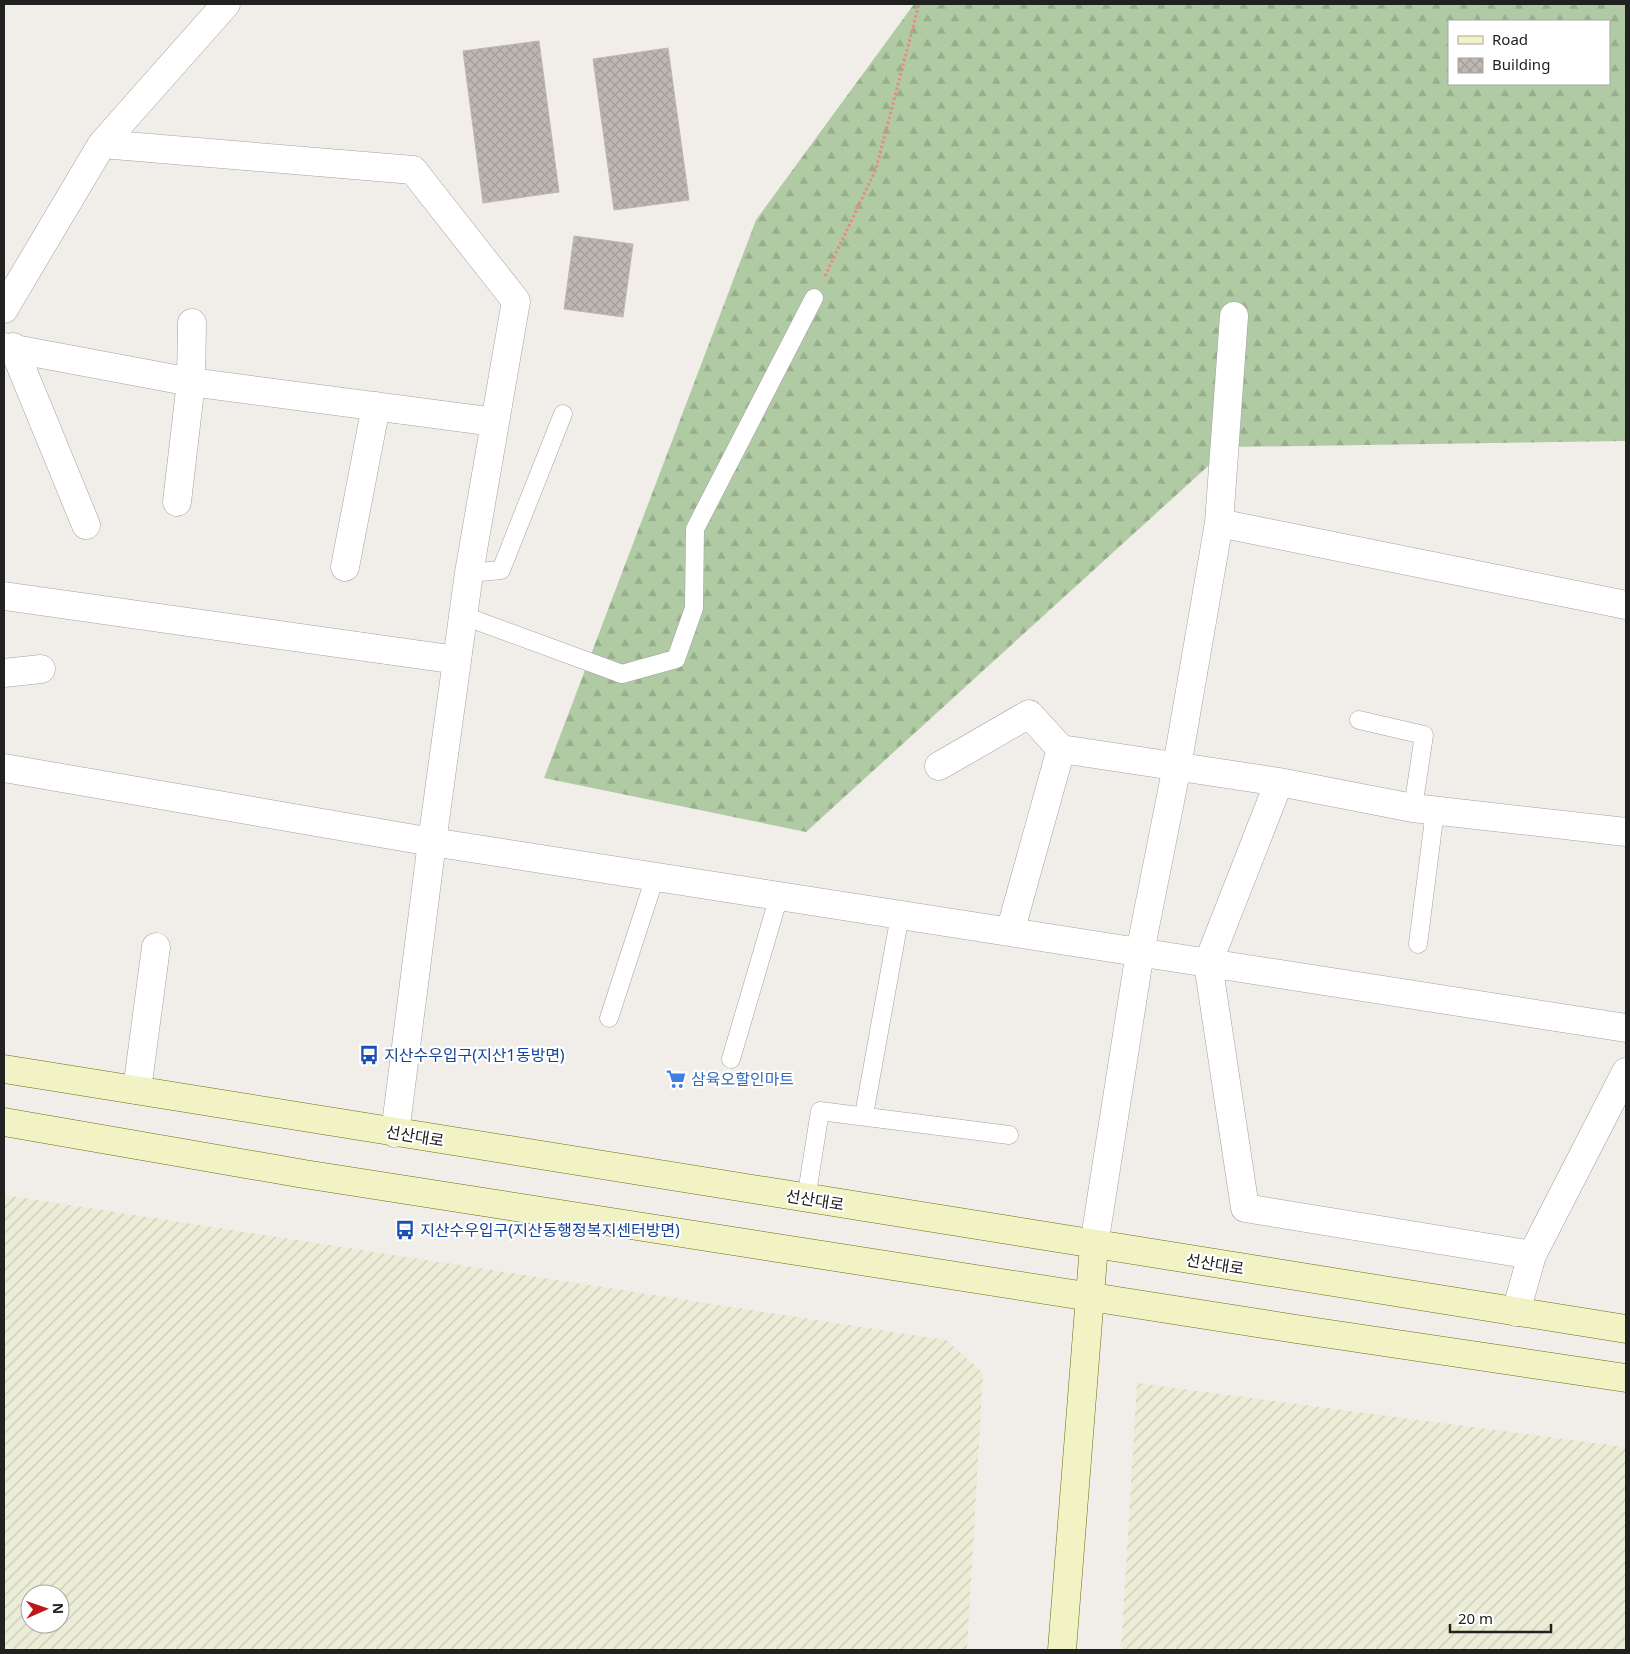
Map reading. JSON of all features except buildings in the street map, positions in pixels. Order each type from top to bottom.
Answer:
[{"type":"main road","name":"선산대로","points":[[4,1069],[1626,1329]]},
{"type":"main road","points":[[4,1122],[304,1174],[1090,1297],[1626,1378]]},
{"type":"main road","points":[[1062,1650],[1094,1245]]},
{"type":"street","points":[[4,310],[102,144],[226,4]]},
{"type":"street","points":[[102,144],[413,170],[516,301],[469,573],[395,1133]]},
{"type":"street","points":[[1094,1245],[1140,952],[1177,766],[1219,523],[1234,316]]},
{"type":"street","points":[[177,502],[191,382],[192,323]]},
{"type":"street","points":[[8,347],[191,382],[495,422]]},
{"type":"street","points":[[8,347],[86,525]]},
{"type":"street","points":[[345,568],[376,406]]},
{"type":"street","points":[[1219,523],[1626,605]]},
{"type":"street","points":[[4,596],[457,660]]},
{"type":"street","points":[[4,673],[41,669]]},
{"type":"street","points":[[939,766],[1029,714],[1061,749],[1279,782],[1424,809],[1626,832]]},
{"type":"street","points":[[1010,932],[1061,749]]},
{"type":"street","points":[[4,768],[432,842],[1626,1028]]},
{"type":"street","points":[[1279,782],[1208,963],[1245,1208],[1532,1255]]},
{"type":"street","points":[[137,1090],[156,947]]},
{"type":"street","points":[[1516,1312],[1532,1255],[1626,1072]]},
{"type":"lane","points":[[464,616],[622,674],[676,659],[694,608],[695,529],[814,298]]},
{"type":"lane","points":[[469,573],[501,570],[563,414]]},
{"type":"lane","points":[[1359,720],[1424,735],[1424,809],[1418,944]]},
{"type":"lane","points":[[609,1018],[655,877]]},
{"type":"lane","points":[[730,1059],[779,896]]},
{"type":"lane","points":[[864,1115],[900,915]]},
{"type":"lane","points":[[806,1199],[820,1111],[864,1115],[1009,1135]]},
{"type":"path","points":[[814,298],[876,169],[918,4]]},
{"type":"green space","points":[[914,4],[1626,4],[1626,441],[1229,447],[806,832],[544,778],[756,220]]},
{"type":"green space","points":[[4,1195],[946,1340],[983,1373],[967,1650],[4,1650]]},
{"type":"green space","points":[[1137,1383],[1626,1447],[1626,1650],[1121,1650]]},
{"type":"place","name":"지산수우입구(지산1동방면)","points":[[369,1055]]},
{"type":"place","name":"삼육오할인마트","points":[[676,1079]]},
{"type":"place","name":"지산수우입구(지산동행정복지센터방면)","points":[[405,1230]]}]
